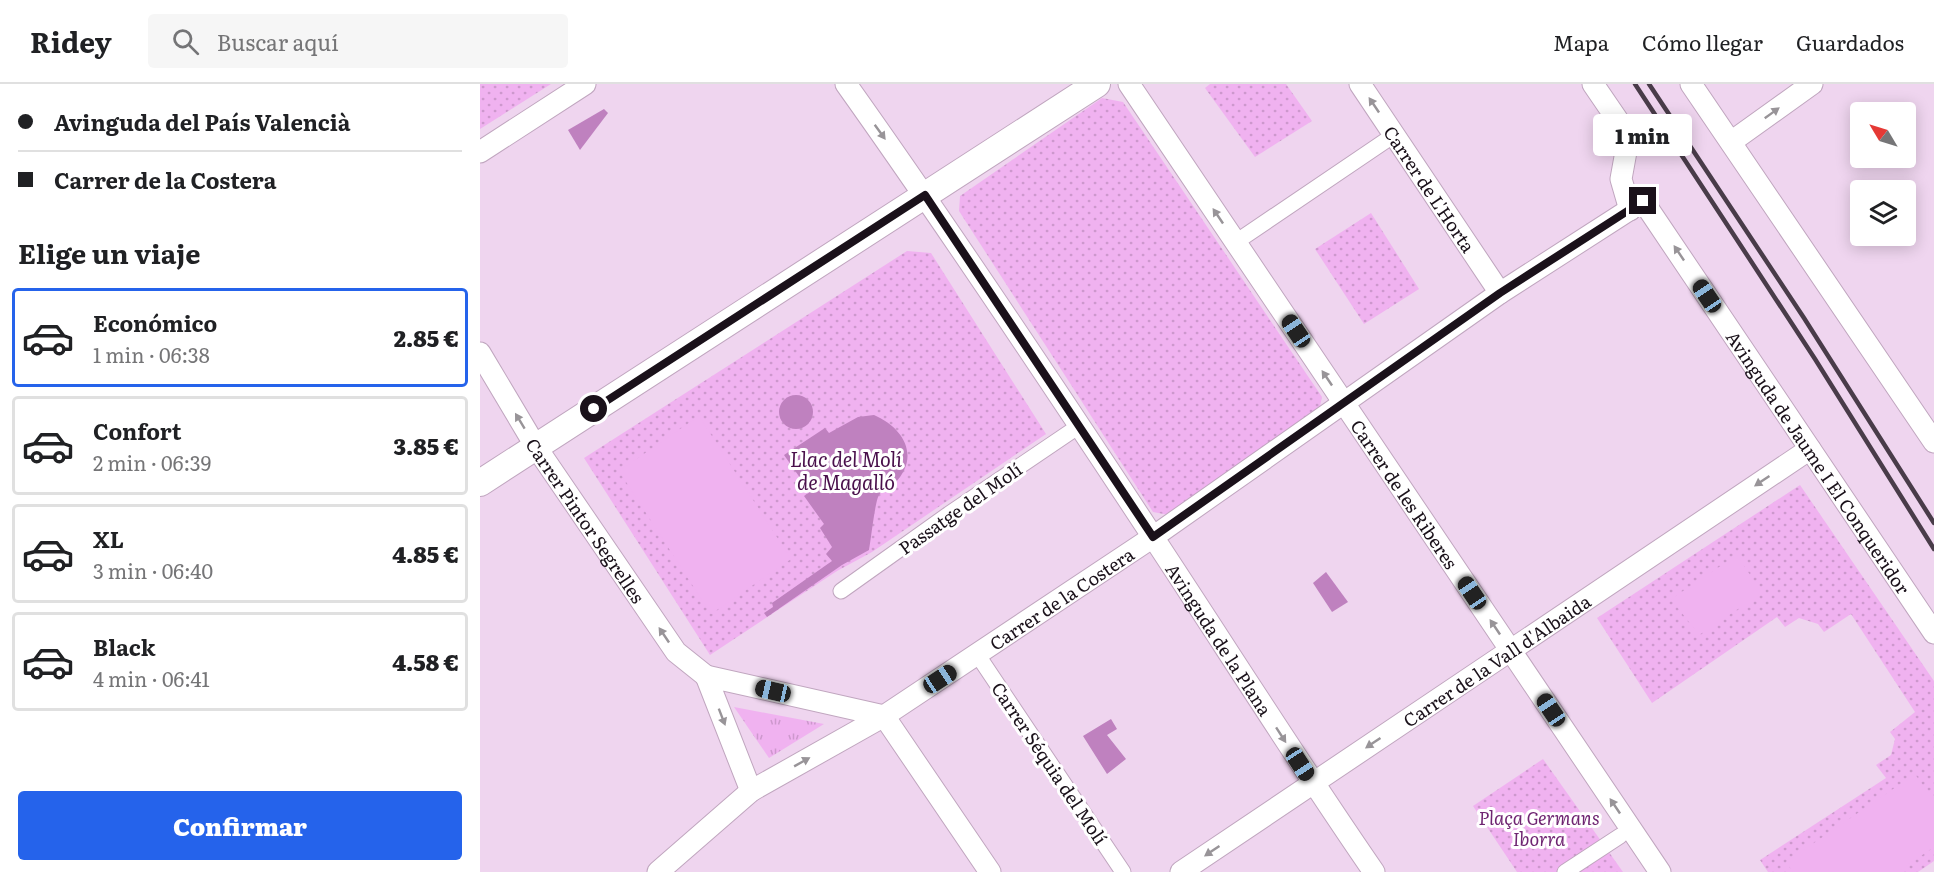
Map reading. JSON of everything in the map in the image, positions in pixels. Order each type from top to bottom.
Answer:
[{"type":"street","points":[[480,152],[585,84]]},
{"type":"street","name":"Avinguda de la Plana","points":[[846,84],[925,195],[1153,537],[1312,783],[1374,872]]},
{"type":"street","points":[[480,483],[1097,84]]},
{"type":"street","name":"Carrer de les Riberes","points":[[1129,84],[1660,872]]},
{"type":"street","name":"Carrer de L'Horta","points":[[1360,84],[1500,293]]},
{"type":"street","name":"Avinguda de Jaume I El Conqueridor","points":[[1593,84],[1620,125],[1627,146],[1621,179],[1637,205],[1810,449],[1934,633]]},
{"type":"street","points":[[1691,84],[1934,442]]},
{"type":"street","points":[[1731,142],[1812,84]]},
{"type":"street","points":[[1236,242],[1394,135]]},
{"type":"street","name":"Carrer de la Costera","points":[[658,872],[751,791],[884,716],[1153,537],[1500,293],[1637,205]]},
{"type":"street","name":"Carrer Pintor Segrelles","points":[[480,353],[536,447],[676,652],[706,676],[884,716]]},
{"type":"street","name":"Passatge del Molí","points":[[842,591],[949,514],[1079,426]]},
{"type":"street","name":"Carrer de la Vall d'Albaida","points":[[1181,872],[1810,449]]},
{"type":"street","name":"Carrer Séquia del Molí","points":[[977,654],[1123,872]]},
{"type":"street","name":"Carrer Pintor Segrelles","points":[[706,676],[751,791]]},
{"type":"street","points":[[884,716],[990,872]]},
{"type":"street","points":[[1564,872],[1620,836]]},
{"type":"green space","points":[[480,84],[551,84],[480,129]]},
{"type":"green space","points":[[1210,84],[1286,84],[1312,121],[1255,157],[1205,88]]},
{"type":"green space","points":[[1102,98],[1123,102],[1322,397],[1318,415],[1169,515],[1153,512],[959,211],[960,196]]},
{"type":"green space","points":[[1371,213],[1419,289],[1364,324],[1315,249]]},
{"type":"green space","points":[[907,251],[931,253],[1046,434],[872,552],[837,571],[710,655],[584,458]]},
{"type":"green space","points":[[699,416],[791,559],[711,614],[619,471]]},
{"type":"green space","points":[[1800,485],[1934,681],[1934,861],[1918,872],[1768,872],[1760,860],[1886,778],[1876,765],[1891,755],[1895,739],[1890,732],[1915,712],[1851,614],[1824,632],[1818,624],[1799,618],[1785,627],[1777,617],[1652,703],[1597,618]]},
{"type":"green space","points":[[1737,555],[1762,593],[1699,635],[1671,599]]},
{"type":"green space","points":[[734,707],[824,724],[769,758]]},
{"type":"green space","name":"Plaça Germans Iborra","points":[[1543,759],[1623,872],[1517,872],[1473,806]]},
{"type":"green space","points":[[1915,774],[1934,802],[1934,847],[1897,872],[1793,872],[1786,862]]},
{"type":"water","points":[[604,109],[608,113],[580,150],[568,130]]},
{"type":"water","name":"Llac del Molí de Magalló","points":[[796,395],[808,400],[813,412],[808,424],[796,429],[784,424],[779,412],[784,400]]},
{"type":"water","name":"Llac del Molí de Magalló","points":[[874,415],[894,427],[901,435],[907,454],[902,474],[894,484],[880,493],[869,550],[842,565],[767,617],[764,613],[773,607],[772,603],[832,561],[826,554],[832,547],[820,528],[824,524],[804,496],[810,492],[784,455],[825,428],[829,433],[858,417]]},
{"type":"water","points":[[1326,572],[1348,602],[1332,612],[1313,583]]},
{"type":"water","points":[[1111,719],[1117,729],[1107,735],[1126,759],[1107,774],[1083,736]]},
{"type":"railway","points":[[1635,84],[1815,359],[1934,549]]},
{"type":"railway","points":[[1649,84],[1804,318],[1934,523]]},
{"type":"route","points":[[594,409],[925,195],[1153,537],[1500,293],[1643,201]]}]
